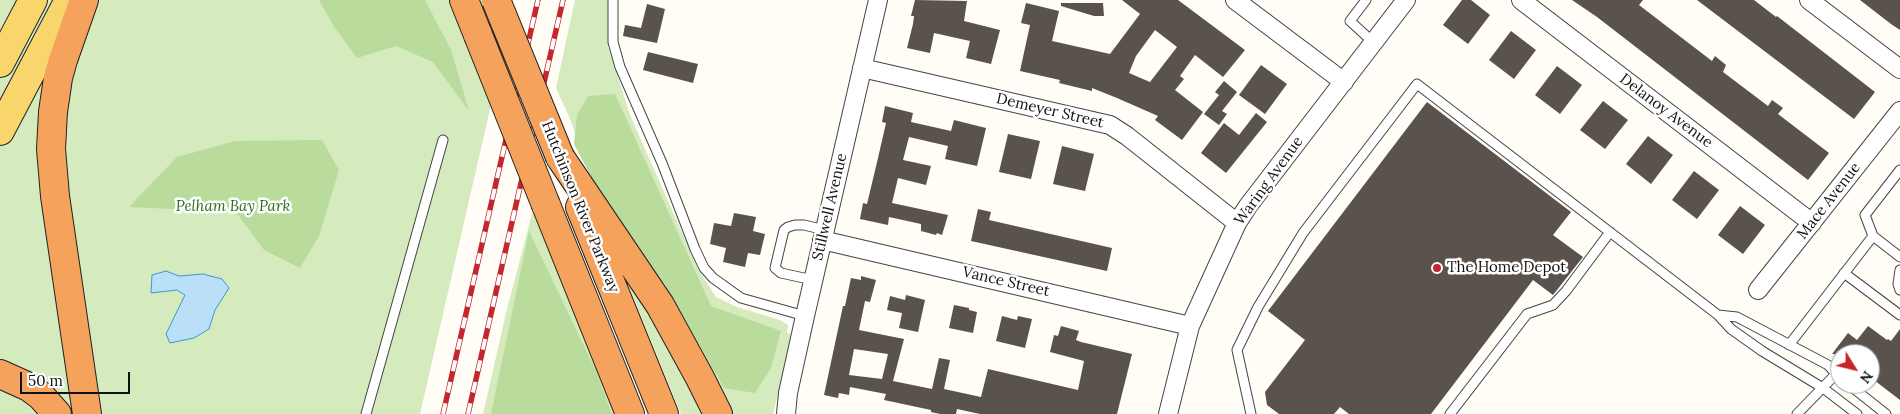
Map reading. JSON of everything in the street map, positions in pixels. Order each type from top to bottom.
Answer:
[{"type":"highway","points":[[84,0],[58,78],[53,112],[51,149],[56,204],[87,414]]},
{"type":"highway","name":"Hutchinson River Parkway","points":[[464,0],[630,414]]},
{"type":"highway","name":"Hutchinson River Parkway","points":[[496,0],[664,414]]},
{"type":"highway","points":[[560,157],[664,312],[718,414]]},
{"type":"highway","points":[[0,365],[29,385],[49,405]]},
{"type":"highway","points":[[0,374],[16,380],[49,405]]},
{"type":"main road","points":[[0,63],[33,0]]},
{"type":"main road","points":[[0,131],[69,0]]},
{"type":"street","name":"Stillwell Avenue","points":[[790,413],[788,393],[878,0]]},
{"type":"street","points":[[1235,0],[1344,82]]},
{"type":"street","name":"Waring Avenue","points":[[1168,414],[1190,326],[1237,223],[1248,206],[1406,0]]},
{"type":"street","name":"Delanoy Avenue","points":[[1521,0],[1812,223]]},
{"type":"street","points":[[1809,0],[1900,69]]},
{"type":"street","name":"Demeyer Street","points":[[862,68],[1110,125],[1127,136],[1237,223]]},
{"type":"street","name":"Mace Avenue","points":[[1758,290],[1900,111]]},
{"type":"street","name":"Vance Street","points":[[824,235],[1190,326]]},
{"type":"lane","points":[[613,0],[613,42],[620,67],[662,162],[704,268],[713,278],[741,298],[805,316]]},
{"type":"lane","points":[[1366,0],[1350,22],[1374,43]]},
{"type":"lane","points":[[1251,414],[1237,350],[1258,307],[1303,233],[1417,84],[1718,315],[1731,329],[1762,351],[1823,388],[1858,414]]},
{"type":"lane","points":[[366,414],[443,140]]},
{"type":"lane","points":[[1900,170],[1865,215],[1872,236],[1900,257]]},
{"type":"lane","points":[[813,280],[781,273],[774,268],[784,230],[788,227],[804,225],[824,235]]},
{"type":"lane","points":[[1450,414],[1526,314],[1553,305],[1566,291],[1610,232]]},
{"type":"lane","points":[[1790,345],[1872,236]]},
{"type":"lane","points":[[1900,270],[1898,284],[1900,290]]},
{"type":"lane","points":[[1844,273],[1900,315]]},
{"type":"lane","points":[[1718,315],[1737,317],[1830,367]]},
{"type":"lane","points":[[1797,414],[1830,382]]},
{"type":"lane","points":[[1861,394],[1886,414]]},
{"type":"green space","name":"Pelham Bay Park","points":[[0,0],[511,0],[489,100],[491,105],[420,414],[0,414]]},
{"type":"green space","points":[[319,0],[425,0],[451,50],[469,111],[433,62],[396,46],[357,58],[333,25]]},
{"type":"green space","points":[[575,0],[609,0],[608,46],[630,115],[699,271],[716,297],[737,307],[780,320],[788,325],[787,333],[792,334],[773,414],[727,414],[604,212],[570,119],[556,88]]},
{"type":"green space","points":[[615,94],[711,306],[781,331],[771,368],[755,393],[724,388],[666,286],[612,217],[574,144],[577,115],[588,96]]},
{"type":"green space","points":[[322,140],[339,170],[319,236],[300,268],[264,250],[236,212],[129,207],[177,157],[235,141]]},
{"type":"green space","points":[[533,210],[618,414],[483,414],[506,313]]},
{"type":"green space","points":[[529,231],[596,371],[612,414],[491,414]]},
{"type":"green space","points":[[612,245],[713,414],[681,414]]},
{"type":"water","points":[[166,271],[179,276],[203,274],[222,279],[229,288],[215,310],[209,329],[194,338],[170,343],[166,334],[185,295],[177,290],[151,293],[152,275]]},
{"type":"building","points":[[915,0],[967,1],[964,21],[1000,30],[991,64],[966,58],[970,41],[934,33],[930,53],[907,48],[913,24],[914,16],[911,16]]},
{"type":"building","points":[[1122,0],[1178,0],[1245,50],[1223,77],[1195,55],[1180,76],[1184,79],[1175,90],[1203,112],[1182,140],[1155,120],[1158,116],[1117,98],[1092,88],[1092,91],[1059,83],[1060,80],[1020,71],[1030,25],[1021,23],[1026,3],[1059,11],[1052,41],[1110,54],[1140,14]],"holes":[[[1155,30],[1177,47],[1150,82],[1129,73],[1136,56]]]},
{"type":"building","points":[[1462,0],[1471,0],[1490,15],[1468,44],[1443,25]]},
{"type":"building","points":[[1572,0],[1643,0],[1639,5],[1712,61],[1715,56],[1726,65],[1723,72],[1768,106],[1772,100],[1783,108],[1778,114],[1829,153],[1808,180],[1597,17]]},
{"type":"building","points":[[1697,0],[1754,0],[1875,92],[1854,119]]},
{"type":"building","points":[[1860,0],[1900,0],[1900,30],[1891,24]]},
{"type":"building","points":[[1061,3],[1103,3],[1104,16],[1094,16],[1061,6]]},
{"type":"building","points":[[647,4],[665,9],[657,43],[623,36],[625,25],[641,28]]},
{"type":"building","points":[[1511,31],[1536,50],[1514,79],[1489,60]]},
{"type":"building","points":[[648,52],[698,64],[693,83],[643,70]]},
{"type":"building","points":[[1261,65],[1287,84],[1265,114],[1239,95]]},
{"type":"building","points":[[1557,66],[1582,85],[1560,114],[1535,95]]},
{"type":"building","points":[[1224,81],[1237,92],[1222,111],[1227,114],[1219,125],[1204,114],[1219,95],[1215,92]]},
{"type":"building","points":[[1603,101],[1628,120],[1605,149],[1580,130]]},
{"type":"building","name":"The Home Depot","points":[[1427,102],[1571,212],[1553,235],[1583,257],[1553,295],[1533,280],[1431,414],[1349,414],[1340,407],[1334,414],[1279,414],[1267,405],[1265,392],[1305,340],[1268,311]]},
{"type":"building","points":[[885,106],[913,113],[911,122],[951,131],[954,120],[986,128],[977,166],[945,159],[948,146],[909,137],[903,160],[931,166],[926,185],[898,178],[892,203],[948,215],[942,235],[921,231],[921,224],[889,217],[888,225],[860,219],[863,203],[867,204],[886,123],[882,122]]},
{"type":"building","points":[[1256,113],[1267,122],[1226,173],[1201,153],[1224,123],[1239,135]]},
{"type":"building","points":[[1008,134],[1040,141],[1031,179],[999,172]]},
{"type":"building","points":[[1648,136],[1673,155],[1651,184],[1626,164]]},
{"type":"building","points":[[1062,146],[1094,154],[1085,191],[1053,184]]},
{"type":"building","points":[[1694,171],[1719,190],[1697,219],[1672,200]]},
{"type":"building","points":[[1740,206],[1765,225],[1743,254],[1718,235]]},
{"type":"building","points":[[978,209],[991,212],[989,220],[1112,248],[1107,271],[971,241]]},
{"type":"building","points":[[734,213],[756,217],[753,231],[765,234],[760,255],[748,253],[745,267],[723,262],[726,248],[710,244],[714,223],[731,226]]},
{"type":"building","points":[[861,276],[876,280],[870,302],[865,301],[859,330],[904,339],[893,381],[932,389],[939,358],[950,360],[944,389],[981,397],[988,369],[1078,390],[1084,361],[1050,352],[1054,335],[1058,336],[1061,326],[1079,331],[1076,340],[1081,342],[1132,354],[1117,414],[980,414],[957,409],[956,414],[940,414],[931,412],[931,410],[884,400],[886,394],[850,387],[849,395],[839,393],[838,398],[824,395],[851,278],[861,280]],"holes":[[[854,349],[888,354],[882,379],[849,375]]]},
{"type":"building","points":[[906,295],[925,300],[918,332],[899,328],[902,313],[887,310],[890,296],[905,300]]},
{"type":"building","points":[[954,305],[977,312],[973,333],[949,328]]},
{"type":"building","points":[[1002,316],[1017,320],[1018,316],[1032,319],[1025,348],[996,341]]},
{"type":"building","points":[[1868,326],[1891,341],[1900,329],[1900,400],[1880,385],[1880,344],[1840,344],[1848,333],[1857,340]]},
{"type":"railway","points":[[443,414],[538,0]]},
{"type":"railway","points":[[468,414],[563,0]]},
{"type":"place","name":"The Home Depot","points":[[1437,268]]}]
